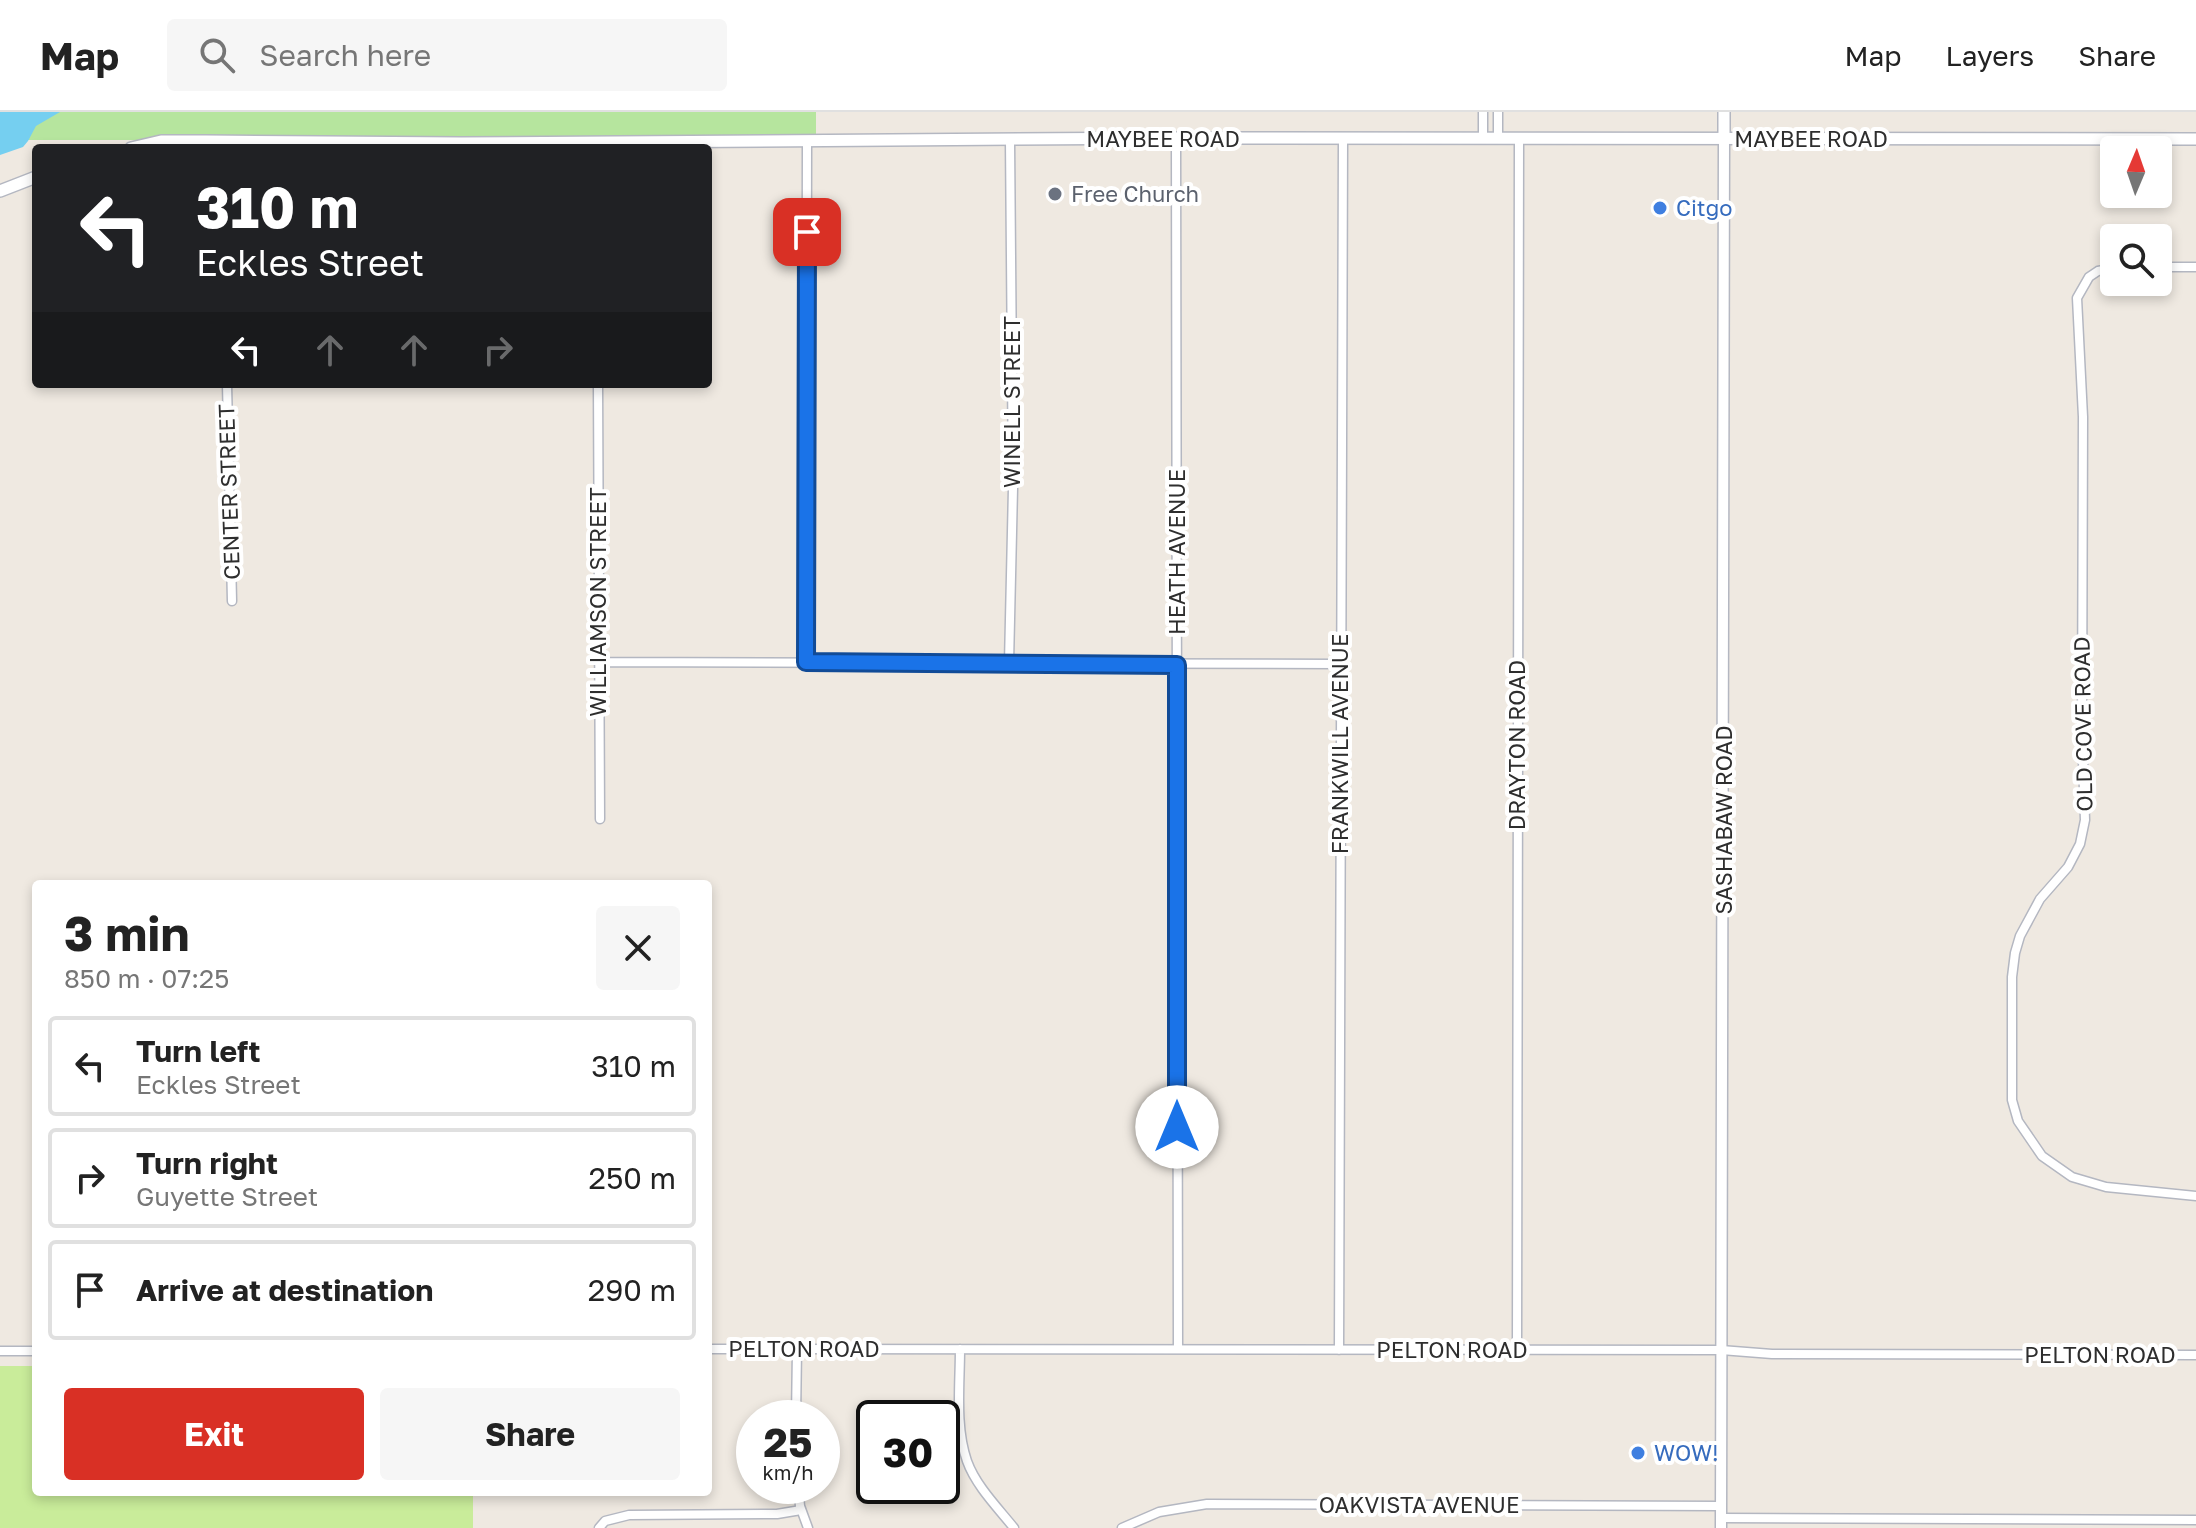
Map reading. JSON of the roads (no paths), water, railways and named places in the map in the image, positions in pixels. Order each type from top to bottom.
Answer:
[{"type":"main road","name":"SASHABAW ROAD","points":[[1724,112],[1724,139]]},
{"type":"main road","name":"MAYBEE ROAD","points":[[668,144],[1176,138],[2196,139]]},
{"type":"main road","name":"MAYBEE ROAD","points":[[148,144],[161,141],[211,144]]},
{"type":"main road","points":[[0,191],[32,179]]},
{"type":"street","points":[[1483,112],[1483,139]]},
{"type":"street","points":[[1498,112],[1498,139]]},
{"type":"street","name":"HEATH AVENUE","points":[[1176,138],[1178,1349]]},
{"type":"street","name":"FRANKWILL AVENUE","points":[[1339,1350],[1343,139]]},
{"type":"street","name":"DRAYTON ROAD","points":[[1517,1350],[1519,139]]},
{"type":"street","name":"SASHABAW ROAD","points":[[1721,1523],[1724,139]]},
{"type":"street","name":"WINELL STREET","points":[[1009,663],[1013,488],[1010,141]]},
{"type":"street","points":[[806,662],[807,142]]},
{"type":"street","points":[[2172,267],[2196,267]]},
{"type":"street","name":"OLD COVE ROAD","points":[[2100,271],[2089,277],[2077,298],[2083,417],[2082,731],[2085,820],[2080,844],[2068,867],[2040,899],[2020,936],[2015,953],[2012,977],[2012,1100],[2018,1121],[2042,1156],[2072,1177],[2106,1187],[2196,1196]]},
{"type":"street","name":"CENTER STREET","points":[[227,388],[232,601]]},
{"type":"street","name":"WILLIAMSON STREET","points":[[598,388],[600,819]]},
{"type":"street","points":[[598,662],[1340,664]]},
{"type":"street","name":"PELTON ROAD","points":[[712,1349],[1721,1350],[1788,1354],[2196,1355]]},
{"type":"street","points":[[796,1400],[797,1349]]},
{"type":"street","points":[[960,1349],[962,1431],[967,1462],[974,1476],[1014,1528]]},
{"type":"street","points":[[0,1351],[32,1351]]},
{"type":"street","points":[[800,1504],[808,1528]]},
{"type":"street","name":"OAKVISTA AVENUE","points":[[1122,1528],[1159,1512],[1207,1504],[1721,1506]]},
{"type":"street","points":[[599,1528],[605,1521],[629,1515],[777,1514],[801,1510]]},
{"type":"street","points":[[1721,1523],[2196,1520]]},
{"type":"water","points":[[0,112],[60,112],[36,126],[23,147],[0,155]]},
{"type":"place","name":"Free Church","points":[[1055,194]]},
{"type":"place","name":"Citgo","points":[[1660,208]]},
{"type":"place","name":"WOW!","points":[[1638,1453]]}]
